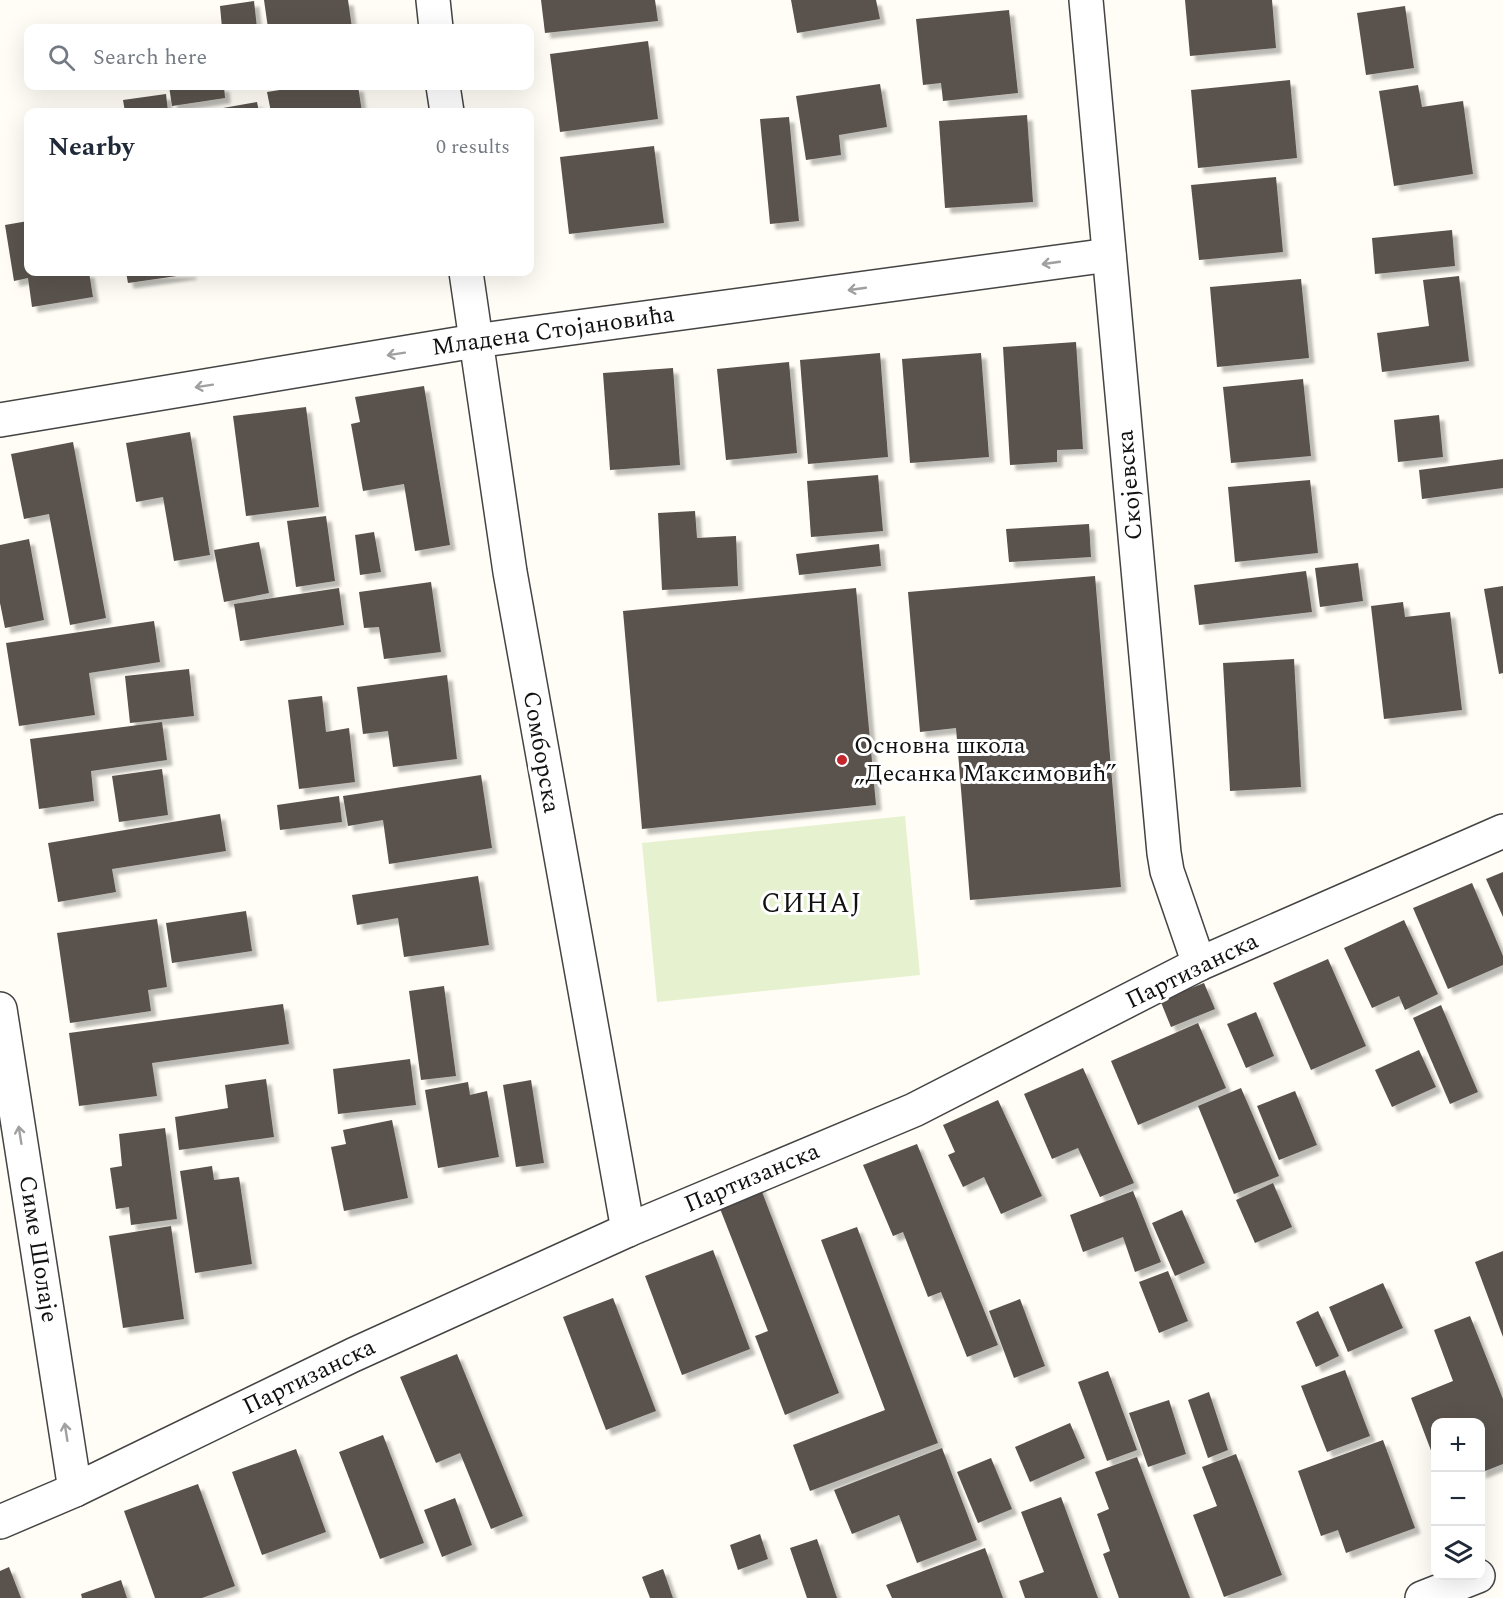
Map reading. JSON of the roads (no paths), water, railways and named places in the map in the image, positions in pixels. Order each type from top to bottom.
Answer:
[{"type":"street","points":[[433,0],[436,24]]},
{"type":"street","name":"Скојевска","points":[[1086,0],[1164,853],[1167,871],[1199,964]]},
{"type":"street","points":[[444,90],[446,108]]},
{"type":"street","name":"Младена Стојановића","points":[[0,420],[475,341],[1109,255]]},
{"type":"street","name":"Сомборска","points":[[467,276],[512,584],[628,1230]]},
{"type":"street","name":"Партизанска","points":[[0,1522],[75,1490],[353,1355],[628,1230],[914,1110],[1199,964],[1503,831]]},
{"type":"street","name":"Симе Шолаје","points":[[0,1009],[75,1490]]},
{"type":"street","points":[[1485,1572],[1503,1565]]},
{"type":"street","points":[[1422,1598],[1467,1580]]},
{"type":"place","name":"Основна школа „Десанка Максимовић”","points":[[842,760]]},
{"type":"district","name":"СИНАЈ","points":[[812,904]]}]
